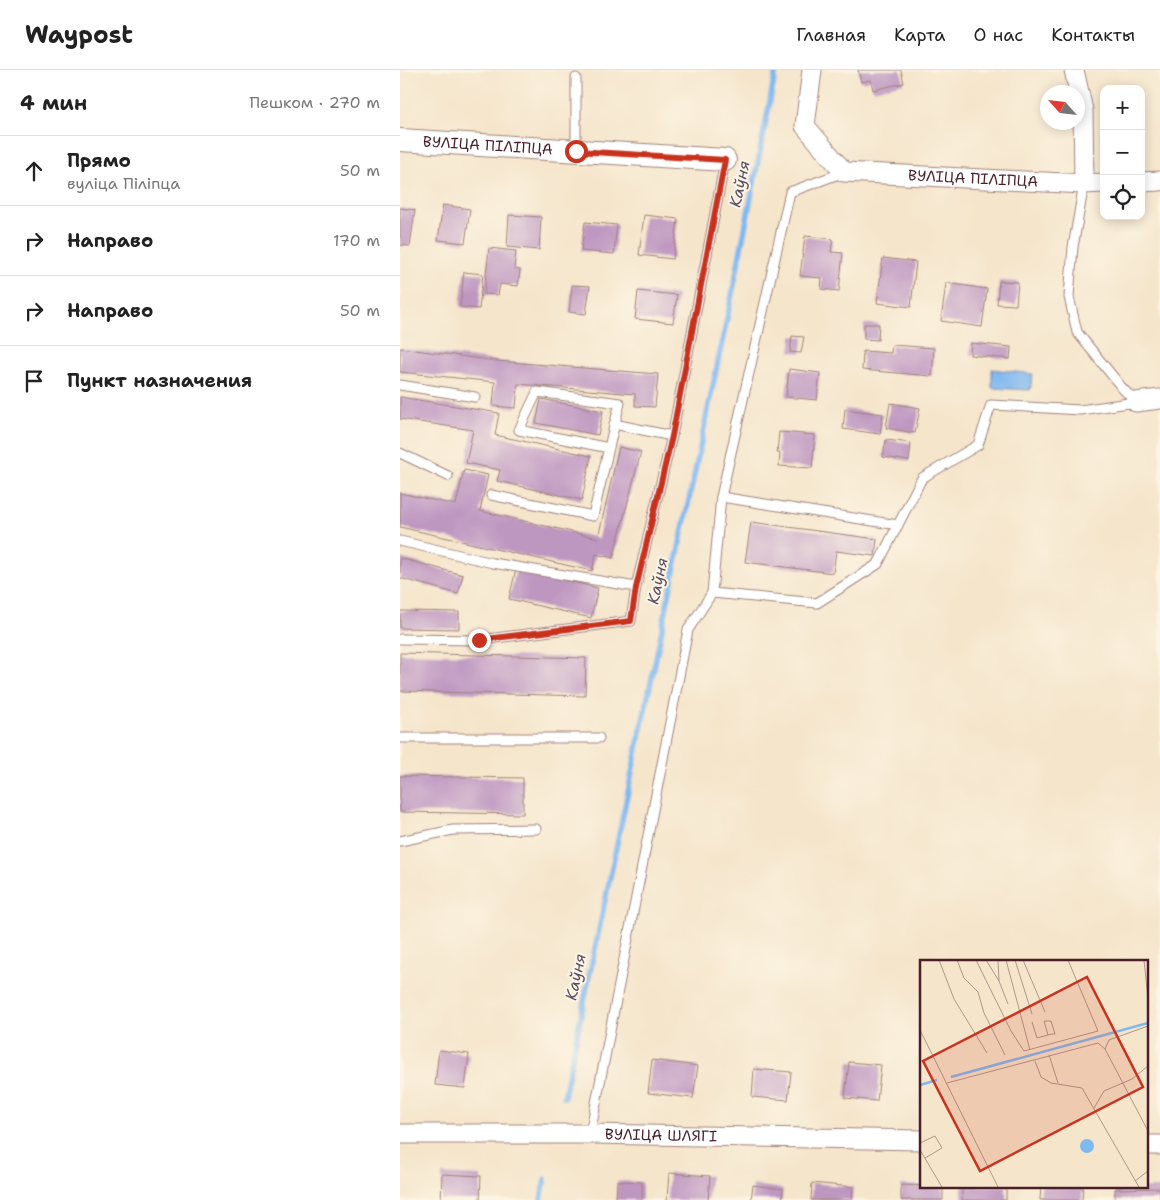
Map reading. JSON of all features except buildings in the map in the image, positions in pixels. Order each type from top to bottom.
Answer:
[{"type":"street","points":[[812,70],[805,126],[844,172]]},
{"type":"street","points":[[1074,70],[1083,110],[1084,184]]},
{"type":"street","name":"ВУЛІЦА ПІЛІПЦА","points":[[400,140],[725,160]]},
{"type":"street","name":"ВУЛІЦА ПІЛІПЦА","points":[[844,172],[1100,183]]},
{"type":"street","points":[[1145,182],[1160,181]]},
{"type":"street","points":[[1136,402],[1160,399]]},
{"type":"street","name":"ВУЛІЦА ШЛЯГІ","points":[[400,1134],[590,1134],[920,1140]]},
{"type":"lane","points":[[576,78],[576,151]]},
{"type":"lane","points":[[400,639],[479,640],[631,621],[636,588],[672,436],[725,160]]},
{"type":"lane","points":[[590,1134],[688,630],[712,593],[721,497],[790,192],[844,172]]},
{"type":"lane","points":[[1084,184],[1073,247],[1069,296],[1077,332],[1123,389],[1136,402]]},
{"type":"lane","points":[[400,385],[475,397]]},
{"type":"lane","points":[[491,495],[592,516],[609,448],[614,424],[620,403],[537,392],[519,430],[609,448]]},
{"type":"lane","points":[[712,593],[817,603],[878,564],[922,478],[978,445],[991,405],[1080,410],[1136,402]]},
{"type":"lane","points":[[614,424],[672,436]]},
{"type":"lane","points":[[400,453],[448,476]]},
{"type":"lane","points":[[721,497],[898,525]]},
{"type":"lane","points":[[400,541],[493,563],[636,588]]},
{"type":"lane","points":[[400,738],[600,738]]},
{"type":"lane","points":[[400,841],[453,830],[536,829]]},
{"type":"water","points":[[992,369],[1033,374],[1030,390],[992,388]]},
{"type":"waterway","name":"Каўня","points":[[564,1097],[734,285],[776,70]]},
{"type":"waterway","name":"Каўня","points":[[541,1200],[545,1179]]},
{"type":"route","points":[[479,640],[631,621],[636,588],[672,436],[725,160],[576,151]]}]
